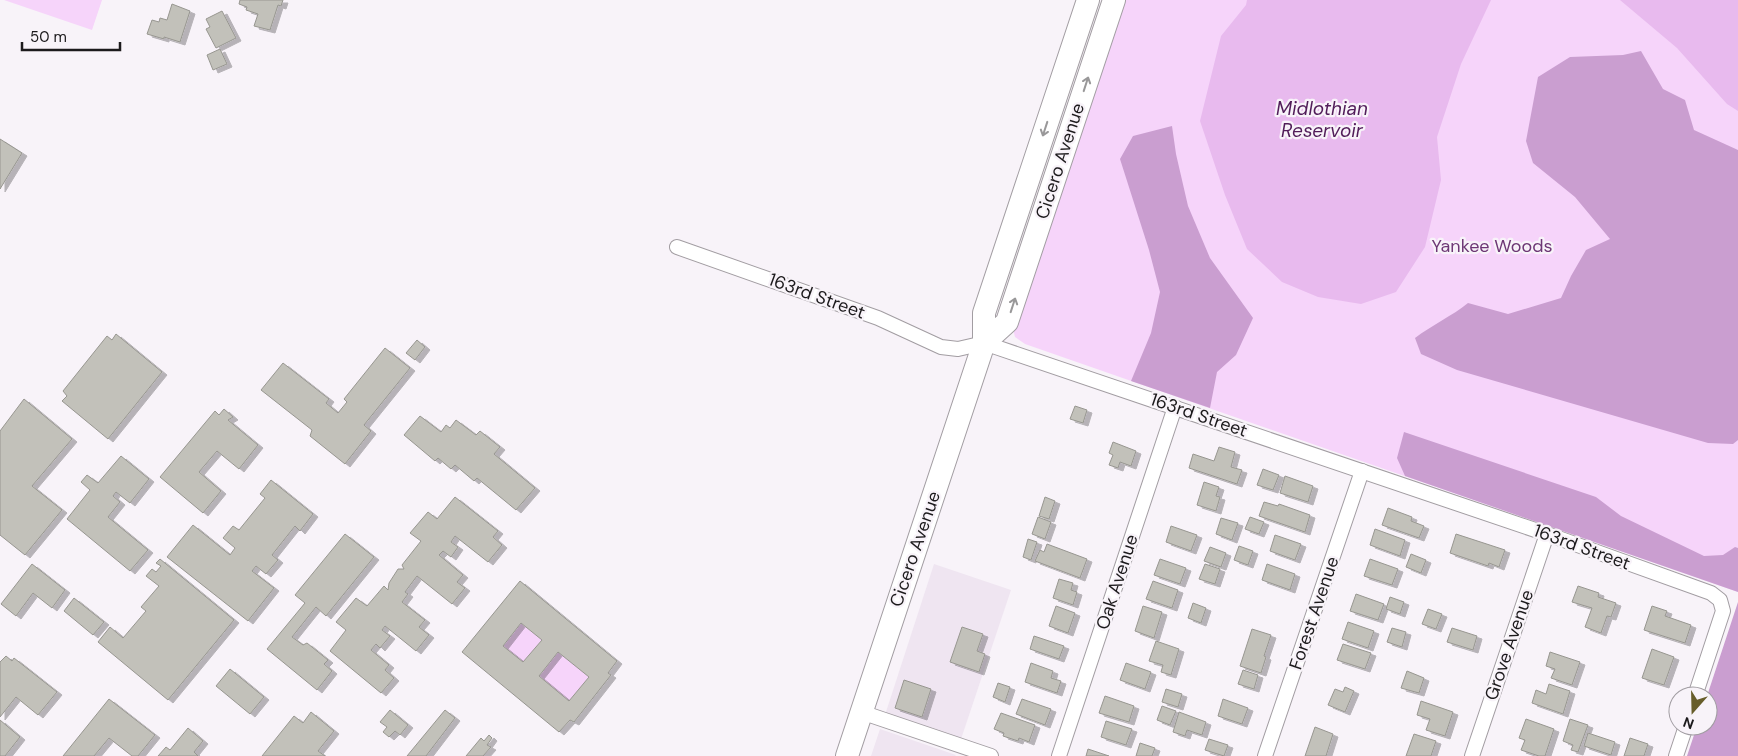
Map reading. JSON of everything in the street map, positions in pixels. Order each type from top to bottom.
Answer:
[{"type":"main road","name":"Cicero Avenue","points":[[847,756],[984,343],[984,313],[1088,0]]},
{"type":"main road","name":"Cicero Avenue","points":[[984,343],[1007,322],[1114,0]]},
{"type":"street","name":"163rd Street","points":[[677,247],[878,318],[941,347],[958,348],[984,343],[1547,534],[1711,593],[1720,600],[1723,611],[1698,686]]},
{"type":"street","name":"Oak Avenue","points":[[1059,756],[1175,407]]},
{"type":"street","name":"Forest Avenue","points":[[1265,756],[1362,471]]},
{"type":"street","name":"Grove Avenue","points":[[1472,756],[1547,534]]},
{"type":"street","points":[[862,712],[991,756]]},
{"type":"street","points":[[1676,756],[1683,736]]},
{"type":"shaded area","points":[[1641,51],[1663,89],[1685,100],[1694,130],[1738,150],[1738,440],[1733,444],[1708,443],[1457,370],[1421,354],[1415,338],[1468,303],[1508,314],[1561,298],[1586,250],[1610,239],[1575,197],[1533,163],[1526,141],[1538,77],[1570,57],[1623,55]]},
{"type":"shaded area","points":[[1172,126],[1176,154],[1188,206],[1210,258],[1253,318],[1236,355],[1217,372],[1210,408],[1131,381],[1151,333],[1160,292],[1149,250],[1120,159],[1133,136]]},
{"type":"shaded area","points":[[1404,432],[1596,497],[1621,516],[1704,556],[1723,555],[1735,547],[1738,548],[1738,592],[1405,476],[1397,458]]},
{"type":"shaded area","points":[[934,564],[1011,590],[960,742],[885,715]]},
{"type":"shaded area","points":[[1738,602],[1738,756],[1687,756],[1694,736],[1718,736],[1718,686],[1710,686]]},
{"type":"shaded area","points":[[880,729],[956,755],[871,756]]},
{"type":"green space","points":[[4,0],[102,0],[92,30]]},
{"type":"green space","name":"Yankee Woods","points":[[1121,0],[1738,0],[1738,592],[1025,344],[1015,337],[1012,325]]},
{"type":"green space","points":[[521,623],[542,640],[523,662],[503,646]]},
{"type":"green space","points":[[558,652],[589,677],[569,701],[539,676]]},
{"type":"water","name":"Midlothian Reservoir","points":[[1247,0],[1491,0],[1461,64],[1437,137],[1441,180],[1425,247],[1396,292],[1361,304],[1318,297],[1282,282],[1247,249],[1225,195],[1200,121],[1221,36],[1246,5]]},
{"type":"water","points":[[1620,0],[1738,0],[1738,111],[1727,104],[1677,48]]},
{"type":"building","points":[[240,0],[283,0],[281,6],[278,5],[270,30],[254,26],[258,14],[246,10],[247,7],[239,4]]},
{"type":"building","points":[[172,4],[190,11],[180,42],[147,34],[152,20],[159,22],[160,18],[167,20]]},
{"type":"building","points":[[222,11],[236,38],[216,48],[206,29],[210,27],[206,19]]},
{"type":"building","points":[[220,49],[227,64],[213,70],[207,55]]},
{"type":"building","points":[[0,139],[22,153],[0,189]]},
{"type":"building","points":[[116,334],[162,372],[108,439],[62,401],[67,396],[63,391],[107,336],[112,340]]},
{"type":"building","points":[[417,340],[425,347],[415,360],[406,353]]},
{"type":"building","points":[[385,348],[410,368],[364,425],[371,431],[345,464],[310,436],[312,430],[261,390],[283,363],[329,399],[326,403],[338,413],[347,402],[344,399]]},
{"type":"building","points":[[24,399],[72,439],[32,486],[62,510],[25,555],[0,535],[0,431]]},
{"type":"building","points":[[1075,406],[1087,410],[1083,423],[1070,419]]},
{"type":"building","points":[[224,409],[233,417],[228,420],[258,445],[239,469],[217,451],[199,472],[221,491],[203,513],[160,477],[215,411],[219,415]]},
{"type":"building","points":[[420,416],[441,432],[446,425],[450,428],[456,420],[476,435],[480,431],[500,447],[494,454],[535,488],[516,510],[477,478],[474,481],[455,465],[451,469],[438,458],[435,461],[404,435]]},
{"type":"building","points":[[1113,442],[1136,451],[1131,466],[1120,462],[1118,468],[1109,465],[1113,455],[1109,453]]},
{"type":"building","points":[[1219,447],[1235,452],[1231,467],[1242,470],[1237,484],[1189,468],[1193,454],[1214,461]]},
{"type":"building","points":[[121,456],[149,479],[130,503],[116,492],[113,496],[120,502],[108,517],[148,550],[130,571],[67,519],[90,490],[81,482],[87,475],[98,483]]},
{"type":"building","points":[[1263,469],[1279,475],[1273,490],[1257,485]]},
{"type":"building","points":[[1285,476],[1313,486],[1308,502],[1280,493]]},
{"type":"building","points":[[271,480],[313,514],[300,531],[295,526],[272,555],[278,560],[266,574],[256,566],[252,571],[274,588],[248,621],[167,557],[193,525],[230,555],[235,548],[223,538],[233,526],[239,530],[265,498],[260,494]]},
{"type":"building","points":[[1204,482],[1219,487],[1216,496],[1220,497],[1216,511],[1197,505]]},
{"type":"building","points":[[455,497],[498,531],[493,537],[502,545],[488,562],[455,536],[451,542],[458,547],[451,557],[443,551],[439,555],[463,575],[457,582],[465,588],[452,604],[417,576],[405,592],[408,594],[402,602],[425,620],[419,627],[429,635],[416,651],[385,626],[382,630],[390,636],[380,648],[376,644],[371,650],[389,665],[385,670],[394,678],[381,693],[330,651],[346,630],[336,622],[356,598],[367,606],[384,586],[388,590],[389,583],[398,569],[404,569],[402,565],[421,541],[410,533],[428,512],[437,519]]},
{"type":"building","points":[[1045,497],[1055,501],[1049,519],[1039,516]]},
{"type":"building","points":[[1264,502],[1278,506],[1279,504],[1310,515],[1305,532],[1259,516]]},
{"type":"building","points":[[1388,508],[1412,517],[1411,521],[1424,526],[1419,538],[1382,525]]},
{"type":"building","points":[[1038,517],[1051,522],[1045,539],[1032,534]]},
{"type":"building","points":[[1250,517],[1264,522],[1259,534],[1245,529]]},
{"type":"building","points":[[1221,518],[1238,523],[1232,540],[1216,534]]},
{"type":"building","points":[[1171,526],[1197,535],[1191,551],[1166,542]]},
{"type":"building","points":[[1375,529],[1405,540],[1400,556],[1370,545]]},
{"type":"building","points":[[345,534],[374,557],[326,616],[316,607],[292,637],[303,645],[307,643],[328,660],[324,664],[332,671],[317,690],[267,649],[305,603],[295,595]]},
{"type":"building","points":[[1456,534],[1505,550],[1499,567],[1489,563],[1488,566],[1450,553]]},
{"type":"building","points":[[1275,535],[1301,544],[1295,560],[1270,551]]},
{"type":"building","points":[[1028,539],[1037,542],[1031,560],[1023,557]]},
{"type":"building","points":[[1047,544],[1087,559],[1080,578],[1035,561],[1040,550],[1044,552]]},
{"type":"building","points":[[1239,546],[1253,551],[1248,565],[1234,560]]},
{"type":"building","points":[[1210,547],[1226,553],[1221,567],[1204,561]]},
{"type":"building","points":[[1411,554],[1426,560],[1421,573],[1406,567]]},
{"type":"building","points":[[160,559],[234,620],[168,700],[98,642],[110,627],[123,638],[146,611],[141,607],[159,586],[146,576],[152,569],[156,572],[161,566],[156,563]]},
{"type":"building","points":[[1160,559],[1186,568],[1180,584],[1154,575]]},
{"type":"building","points":[[1370,559],[1398,569],[1392,585],[1364,576]]},
{"type":"building","points":[[32,564],[65,590],[52,608],[33,593],[16,616],[1,604]]},
{"type":"building","points":[[1205,564],[1220,569],[1215,584],[1199,579]]},
{"type":"building","points":[[1267,564],[1295,574],[1290,590],[1262,580]]},
{"type":"building","points":[[1059,579],[1073,583],[1071,590],[1077,592],[1073,605],[1053,598]]},
{"type":"building","points":[[520,581],[617,661],[608,673],[611,675],[574,722],[570,720],[559,732],[462,652]],"holes":[[[521,623],[542,640],[523,662],[503,646]],[[558,652],[589,677],[569,701],[539,676]]]},
{"type":"building","points":[[1153,581],[1178,590],[1172,608],[1146,599]]},
{"type":"building","points":[[1578,586],[1599,593],[1598,597],[1616,603],[1611,617],[1607,616],[1601,633],[1585,627],[1592,608],[1572,602]]},
{"type":"building","points":[[1356,594],[1384,604],[1378,620],[1350,611]]},
{"type":"building","points":[[1390,597],[1404,602],[1400,614],[1386,609]]},
{"type":"building","points":[[74,598],[104,622],[93,635],[64,611]]},
{"type":"building","points":[[1193,603],[1206,608],[1201,623],[1188,618]]},
{"type":"building","points":[[1056,606],[1075,613],[1068,633],[1049,626]]},
{"type":"building","points":[[1143,606],[1162,612],[1154,638],[1135,631]]},
{"type":"building","points":[[1652,606],[1667,611],[1665,616],[1691,625],[1685,643],[1644,630]]},
{"type":"building","points":[[1428,609],[1442,614],[1436,629],[1422,624]]},
{"type":"building","points":[[1348,622],[1374,631],[1368,648],[1342,639]]},
{"type":"building","points":[[962,627],[983,634],[977,651],[985,654],[979,672],[950,662]]},
{"type":"building","points":[[1392,628],[1406,632],[1402,647],[1387,642]]},
{"type":"building","points":[[1452,628],[1477,636],[1473,650],[1447,642]]},
{"type":"building","points":[[1252,629],[1271,635],[1261,673],[1240,666]]},
{"type":"building","points":[[1034,636],[1064,646],[1059,659],[1030,649]]},
{"type":"building","points":[[1156,641],[1179,649],[1171,675],[1161,672],[1163,665],[1149,661]]},
{"type":"building","points":[[1343,644],[1371,653],[1365,669],[1337,660]]},
{"type":"building","points":[[1652,649],[1674,657],[1664,685],[1642,678]]},
{"type":"building","points":[[1550,652],[1580,662],[1572,685],[1551,678],[1555,669],[1546,666]]},
{"type":"building","points":[[6,656],[12,661],[14,658],[57,692],[38,715],[16,697],[0,717],[0,662]]},
{"type":"building","points":[[1031,663],[1053,671],[1051,678],[1061,681],[1057,693],[1025,682]]},
{"type":"building","points":[[1126,663],[1151,672],[1145,689],[1120,680]]},
{"type":"building","points":[[230,669],[264,697],[250,714],[216,686]]},
{"type":"building","points":[[1243,670],[1258,675],[1254,689],[1238,684]]},
{"type":"building","points":[[1407,671],[1424,678],[1419,693],[1401,688]]},
{"type":"building","points":[[904,680],[931,689],[922,717],[895,708]]},
{"type":"building","points":[[998,683],[1010,687],[1005,702],[993,697]]},
{"type":"building","points":[[1549,684],[1570,691],[1563,714],[1532,703],[1536,690],[1546,694]]},
{"type":"building","points":[[1345,687],[1354,691],[1345,712],[1328,705],[1335,689],[1343,692]]},
{"type":"building","points":[[1166,689],[1182,694],[1178,707],[1162,702]]},
{"type":"building","points":[[1105,696],[1134,706],[1129,722],[1099,713]]},
{"type":"building","points":[[109,699],[155,735],[138,756],[132,756],[109,738],[94,756],[63,756]]},
{"type":"building","points":[[1022,699],[1051,709],[1045,725],[1016,714]]},
{"type":"building","points":[[1223,699],[1248,708],[1242,724],[1218,716]]},
{"type":"building","points":[[1421,701],[1453,712],[1445,736],[1426,730],[1430,719],[1417,715]]},
{"type":"building","points":[[1162,706],[1176,711],[1170,725],[1157,720]]},
{"type":"building","points":[[390,710],[408,725],[400,735],[395,731],[389,737],[383,732],[387,727],[380,722]]},
{"type":"building","points":[[445,710],[455,718],[426,756],[407,756]]},
{"type":"building","points":[[311,712],[334,731],[318,751],[325,756],[262,756],[294,716],[303,723]]},
{"type":"building","points":[[1179,712],[1206,722],[1202,735],[1187,730],[1185,736],[1173,732]]},
{"type":"building","points":[[1001,713],[1035,725],[1029,742],[1019,738],[1018,741],[1003,736],[1004,733],[994,729]]},
{"type":"building","points":[[1526,719],[1554,729],[1545,756],[1521,750],[1525,740],[1519,738]]},
{"type":"building","points":[[1570,719],[1588,725],[1578,752],[1571,750],[1573,745],[1563,741]]},
{"type":"building","points":[[0,720],[20,737],[5,756],[0,756]]},
{"type":"building","points":[[1106,721],[1132,729],[1126,745],[1101,737]]},
{"type":"building","points":[[1315,727],[1333,734],[1326,756],[1305,756]]},
{"type":"building","points":[[188,728],[203,741],[194,752],[198,756],[158,756],[166,747],[170,750]]},
{"type":"building","points":[[1588,733],[1615,742],[1611,755],[1584,746]]},
{"type":"building","points":[[1414,734],[1436,741],[1431,756],[1406,756]]},
{"type":"building","points":[[489,735],[492,738],[487,745],[491,747],[483,756],[466,756],[481,738],[484,741]]},
{"type":"building","points":[[1630,738],[1648,744],[1644,756],[1624,756]]},
{"type":"building","points":[[1209,739],[1228,745],[1224,756],[1205,750]]},
{"type":"building","points":[[1140,743],[1155,748],[1152,756],[1136,756]]},
{"type":"building","points":[[1088,749],[1109,756],[1086,756]]}]
